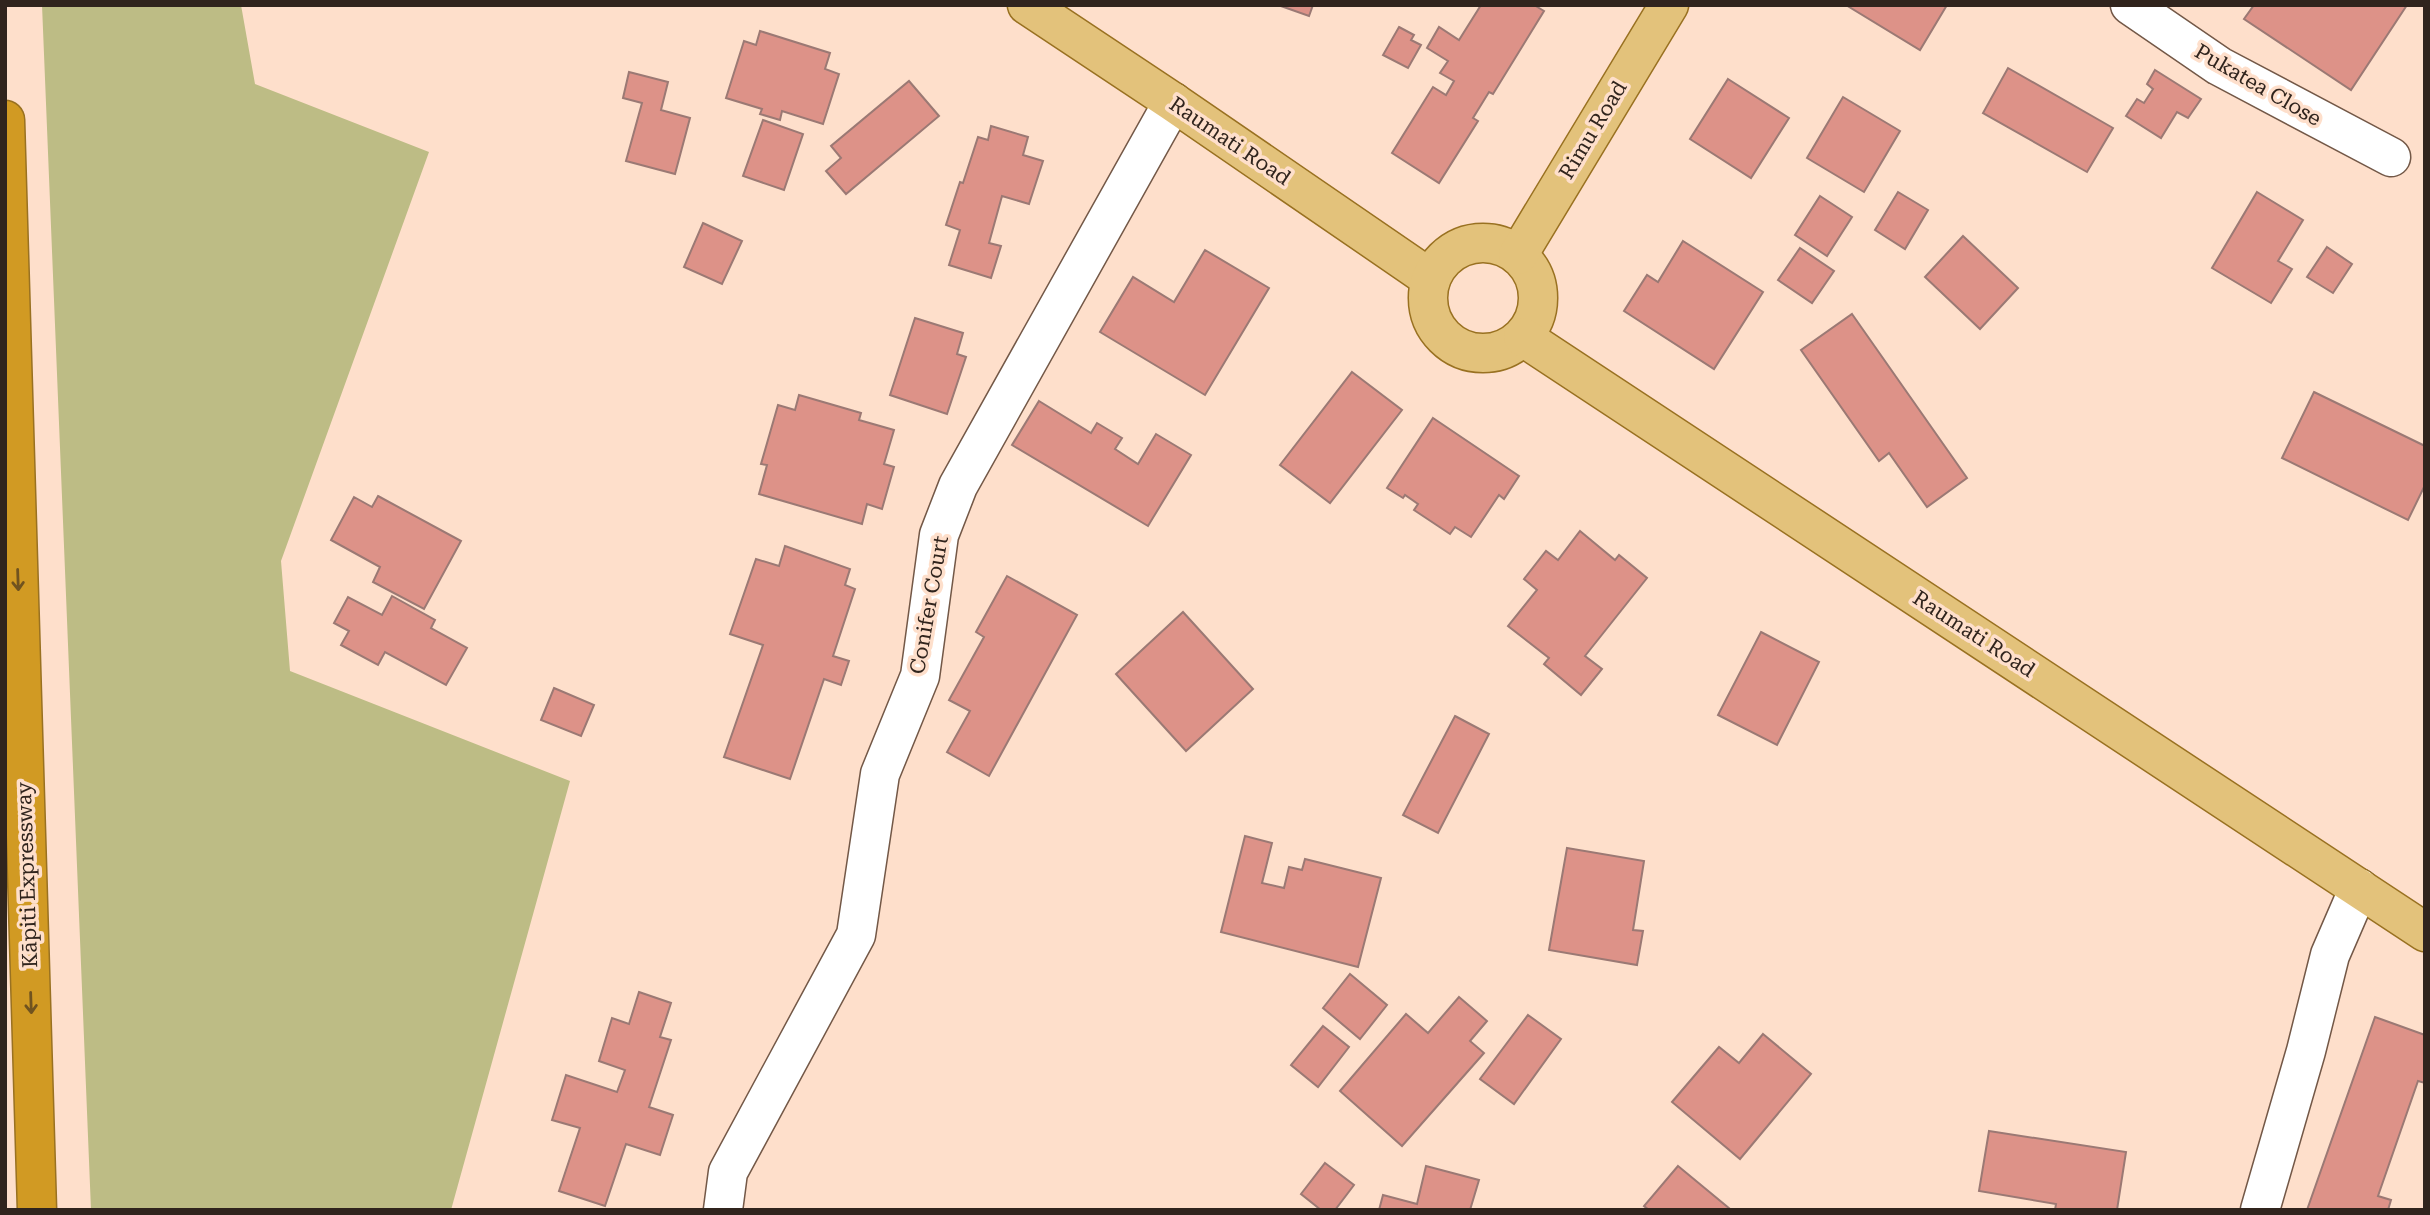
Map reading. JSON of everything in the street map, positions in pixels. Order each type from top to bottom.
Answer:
[{"type":"highway","name":"Kāpiti Expressway","points":[[5,120],[37,1210]]},
{"type":"main road","name":"Raumati Road","points":[[1027,5],[1431,279]]},
{"type":"main road","name":"Rimu Road","points":[[1518,255],[1669,5]]},
{"type":"main road","points":[[1468,244],[1503,246],[1518,255],[1532,272],[1539,295],[1535,317],[1523,337],[1507,348],[1489,353],[1471,352],[1454,345],[1439,332],[1431,316],[1427,297],[1431,279],[1439,264],[1452,251],[1468,244]]},
{"type":"main road","name":"Raumati Road","points":[[1523,337],[2425,932]]},
{"type":"street","name":"Pukatea Close","points":[[2130,5],[2218,66],[2391,157]]},
{"type":"street","name":"Conifer Court","points":[[723,1210],[728,1172],[856,935],[880,774],[919,676],[939,535],[958,486],[1173,102]]},
{"type":"street","points":[[2260,1210],[2306,1051],[2330,955],[2359,888]]},
{"type":"shaded area","points":[[42,5],[241,5],[255,84],[429,152],[281,561],[290,671],[570,781],[451,1210],[91,1210]]},
{"type":"building","points":[[1278,5],[1313,5],[1309,16]]},
{"type":"building","points":[[1481,5],[1534,5],[1544,11],[1493,94],[1489,92],[1473,118],[1478,121],[1439,183],[1392,153],[1433,87],[1446,95],[1454,81],[1440,73],[1448,61],[1427,48],[1439,27],[1459,40]]},
{"type":"building","points":[[1846,5],[1947,5],[1920,50]]},
{"type":"building","points":[[2254,5],[2407,5],[2351,90],[2244,19]]},
{"type":"building","points":[[1399,27],[1414,35],[1411,40],[1421,45],[1408,68],[1383,55]]},
{"type":"building","points":[[760,31],[830,53],[825,69],[839,74],[823,124],[782,111],[780,120],[760,114],[762,109],[726,98],[744,41],[756,45]]},
{"type":"building","points":[[2008,68],[2113,128],[2087,172],[1983,113]]},
{"type":"building","points":[[2155,70],[2201,99],[2188,118],[2177,112],[2161,138],[2126,116],[2137,99],[2144,103],[2153,89],[2147,84]]},
{"type":"building","points":[[629,72],[668,82],[661,110],[690,118],[675,174],[626,161],[642,103],[623,98]]},
{"type":"building","points":[[1728,79],[1789,118],[1751,178],[1690,139]]},
{"type":"building","points":[[909,81],[939,116],[846,194],[826,171],[841,158],[831,146]]},
{"type":"building","points":[[1843,97],[1900,131],[1864,192],[1807,158]]},
{"type":"building","points":[[763,120],[803,134],[784,190],[743,176]]},
{"type":"building","points":[[991,126],[1028,137],[1023,155],[1043,161],[1029,204],[1002,196],[989,243],[1001,246],[991,278],[949,265],[960,230],[946,225],[978,137],[988,140]]},
{"type":"building","points":[[1898,192],[1928,210],[1905,249],[1875,230]]},
{"type":"building","points":[[2257,192],[2303,220],[2278,261],[2292,269],[2271,303],[2212,268]]},
{"type":"building","points":[[1820,196],[1852,217],[1827,256],[1795,235]]},
{"type":"building","points":[[703,223],[742,241],[722,284],[684,267]]},
{"type":"building","points":[[1963,236],[2018,288],[1980,329],[1925,277]]},
{"type":"building","points":[[1683,241],[1763,292],[1714,369],[1624,311],[1647,275],[1658,282]]},
{"type":"building","points":[[2327,247],[2352,264],[2333,293],[2307,277]]},
{"type":"building","points":[[1800,248],[1834,271],[1812,303],[1778,280]]},
{"type":"building","points":[[1205,250],[1269,288],[1205,395],[1100,332],[1133,277],[1174,302]]},
{"type":"building","points":[[1852,314],[1967,478],[1927,507],[1889,453],[1879,461],[1801,350]]},
{"type":"building","points":[[915,318],[963,333],[957,354],[966,357],[947,414],[890,395]]},
{"type":"building","points":[[1352,372],[1402,410],[1330,503],[1280,465]]},
{"type":"building","points":[[2314,392],[2425,446],[2425,485],[2408,520],[2282,458]]},
{"type":"building","points":[[799,395],[861,413],[859,420],[894,430],[884,464],[894,467],[882,509],[867,504],[862,524],[759,494],[767,465],[761,464],[778,405],[795,410]]},
{"type":"building","points":[[1039,401],[1091,433],[1097,423],[1122,438],[1115,449],[1138,464],[1156,434],[1191,455],[1148,526],[1012,445]]},
{"type":"building","points":[[1433,418],[1519,476],[1504,499],[1499,495],[1471,537],[1455,527],[1450,534],[1414,510],[1418,504],[1387,488]]},
{"type":"building","points":[[378,496],[461,541],[424,609],[373,582],[380,567],[331,540],[354,497],[372,507]]},
{"type":"building","points":[[1580,531],[1615,560],[1619,555],[1647,578],[1585,656],[1602,669],[1581,695],[1544,664],[1549,658],[1508,626],[1537,590],[1524,579],[1546,551],[1558,560]]},
{"type":"building","points":[[785,546],[850,569],[845,585],[855,589],[833,656],[849,661],[841,685],[824,679],[790,779],[724,757],[763,645],[730,634],[756,559],[779,566]]},
{"type":"building","points":[[1007,576],[1077,615],[989,776],[947,752],[970,711],[949,700],[984,637],[976,632]]},
{"type":"building","points":[[392,596],[435,620],[431,628],[467,648],[446,685],[385,652],[378,665],[341,645],[349,631],[334,623],[348,597],[382,615]]},
{"type":"building","points":[[1183,612],[1253,689],[1186,751],[1116,674]]},
{"type":"building","points":[[1761,632],[1819,662],[1777,745],[1718,715]]},
{"type":"building","points":[[554,688],[594,705],[581,736],[541,720]]},
{"type":"building","points":[[1455,716],[1489,734],[1438,833],[1403,815]]},
{"type":"building","points":[[1245,836],[1272,843],[1262,883],[1284,888],[1289,867],[1302,870],[1305,859],[1381,878],[1358,967],[1221,932]]},
{"type":"building","points":[[1567,848],[1644,861],[1633,930],[1643,931],[1637,965],[1549,950]]},
{"type":"building","points":[[1350,974],[1387,1005],[1360,1039],[1323,1008]]},
{"type":"building","points":[[639,992],[671,1003],[660,1037],[671,1040],[649,1107],[673,1115],[660,1155],[626,1144],[605,1206],[559,1191],[580,1128],[552,1120],[566,1075],[617,1092],[625,1070],[599,1061],[612,1018],[629,1024]]},
{"type":"building","points":[[1459,997],[1487,1021],[1470,1041],[1484,1053],[1402,1146],[1340,1091],[1406,1014],[1428,1033]]},
{"type":"building","points":[[1528,1015],[1561,1039],[1514,1104],[1480,1079]]},
{"type":"building","points":[[2375,1017],[2425,1035],[2425,1083],[2418,1081],[2378,1196],[2391,1200],[2388,1210],[2307,1210]]},
{"type":"building","points":[[1323,1026],[1349,1047],[1318,1087],[1291,1065]]},
{"type":"building","points":[[1763,1034],[1811,1074],[1740,1159],[1672,1102],[1719,1047],[1739,1063]]},
{"type":"building","points":[[1989,1131],[2126,1152],[2117,1210],[2055,1210],[2056,1204],[1979,1191]]},
{"type":"building","points":[[1325,1163],[1354,1185],[1335,1210],[1321,1210],[1301,1194]]},
{"type":"building","points":[[1426,1166],[1479,1180],[1470,1210],[1379,1210],[1383,1195],[1417,1204]]},
{"type":"building","points":[[1678,1166],[1730,1210],[1649,1210],[1644,1206]]}]
